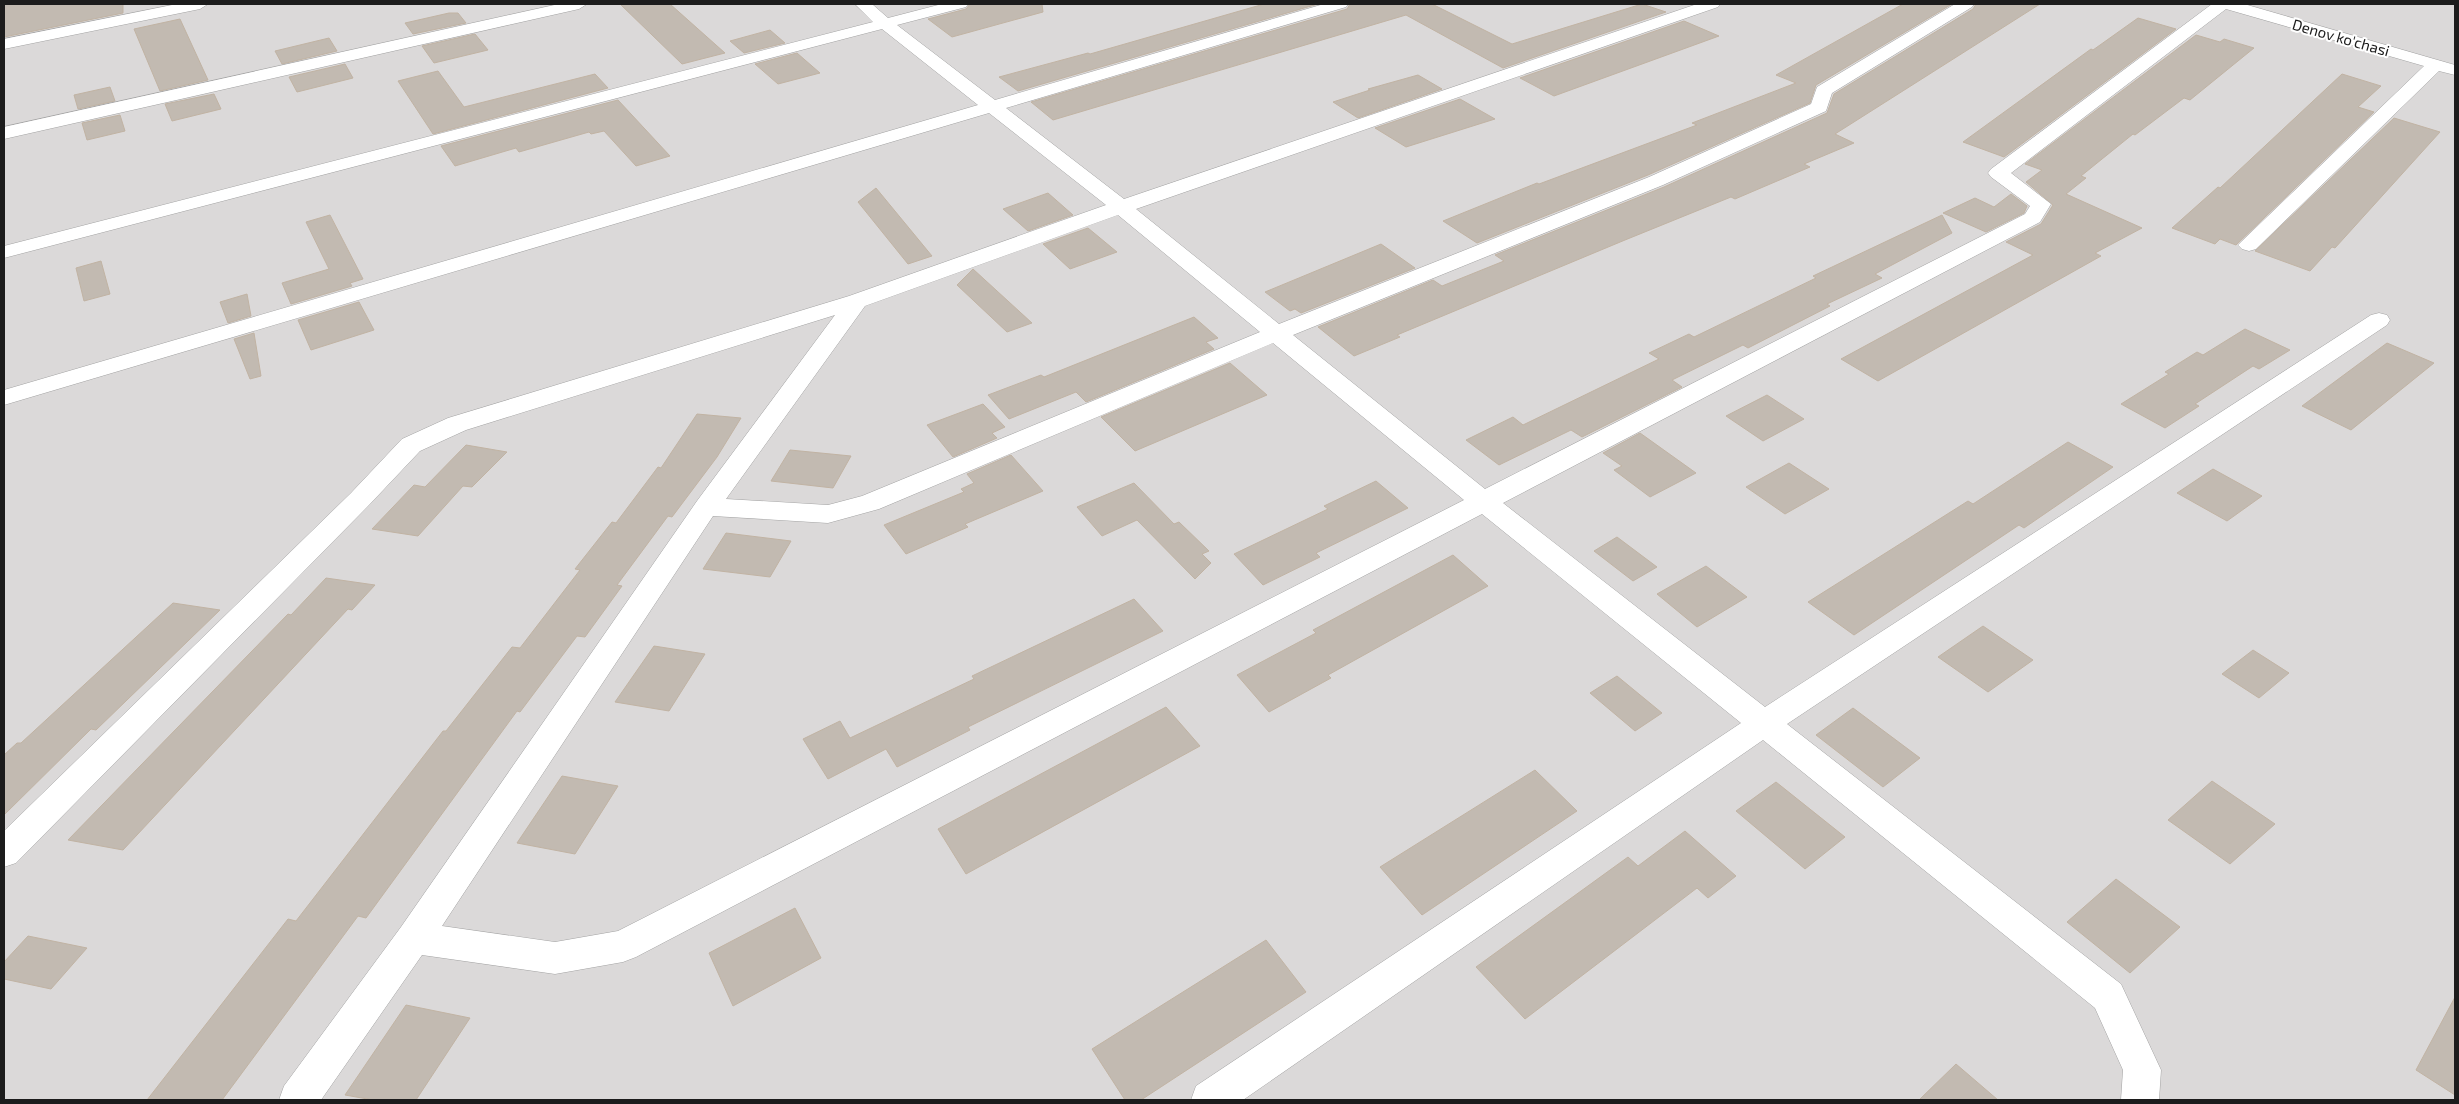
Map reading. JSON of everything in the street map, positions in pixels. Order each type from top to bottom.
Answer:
[{"type":"street","points":[[4,44],[200,4]]},
{"type":"street","points":[[4,134],[579,4]]},
{"type":"street","points":[[863,4],[884,23],[1121,207],[1274,334],[1484,502],[2108,996],[2142,1070],[2140,1100]]},
{"type":"street","points":[[4,252],[960,4]]},
{"type":"street","points":[[4,398],[1340,4]]},
{"type":"street","points":[[4,853],[360,499],[411,445],[457,424],[857,300],[1121,207],[1712,4]]},
{"type":"street","points":[[706,507],[828,514],[870,502],[1274,334],[1656,181],[1820,107],[1822,91],[1966,4]]},
{"type":"street","points":[[414,938],[555,958],[623,946],[1484,502],[2033,218],[2041,204],[1998,173],[2222,4]]},
{"type":"street","name":"Denov ko'chasi","points":[[2227,4],[2455,70]]},
{"type":"street","points":[[2248,245],[2436,64]]},
{"type":"street","points":[[298,1100],[414,938],[706,507],[857,300]]},
{"type":"street","points":[[1210,1100],[1764,723],[2379,320]]},
{"type":"shaded area","points":[[4,4],[2455,4],[2455,1100],[4,1100]]},
{"type":"building","points":[[4,4],[123,4],[123,13],[4,37]]},
{"type":"building","points":[[620,4],[670,4],[725,53],[682,64]]},
{"type":"building","points":[[970,4],[1042,4],[1043,12],[952,37],[928,19],[966,9]]},
{"type":"building","points":[[1264,4],[1318,4],[1018,91],[999,77],[1090,54]]},
{"type":"building","points":[[1350,4],[1432,4],[1512,44],[1642,4],[1666,12],[1503,68],[1406,15],[1053,120],[1031,102],[1347,9]]},
{"type":"building","points":[[1903,4],[1952,4],[1816,85],[1810,103],[1648,175],[1477,243],[1443,221],[1537,183],[1539,184],[1697,125],[1692,123],[1796,83],[1776,75]]},
{"type":"building","points":[[1976,4],[2040,4],[1835,134],[1854,143],[1804,164],[1810,167],[1735,199],[1731,197],[1625,240],[1397,335],[1400,337],[1354,356],[1318,327],[1433,280],[1442,286],[1504,261],[1495,255],[1664,187],[1827,113],[1834,94],[1973,9]]},
{"type":"building","points":[[449,13],[458,13],[466,23],[413,34],[405,23]]},
{"type":"building","points":[[2138,18],[2176,29],[2004,157],[1963,142],[2091,49],[2093,50]]},
{"type":"building","points":[[180,19],[208,80],[160,91],[134,29]]},
{"type":"building","points":[[1684,21],[1719,36],[1554,96],[1520,78]]},
{"type":"building","points":[[770,30],[785,43],[744,53],[730,41]]},
{"type":"building","points":[[475,34],[488,50],[434,63],[422,46]]},
{"type":"building","points":[[2196,35],[2220,42],[2224,39],[2254,48],[2190,100],[2184,98],[2135,135],[2133,134],[2081,176],[2086,178],[2066,194],[2142,228],[2095,253],[2101,256],[1878,381],[1841,359],[2033,255],[2006,242],[2041,224],[2053,205],[2026,182],[2042,170],[2025,164]]},
{"type":"building","points":[[329,38],[337,51],[282,64],[275,51]]},
{"type":"building","points":[[797,53],[820,73],[778,84],[755,64]]},
{"type":"building","points":[[345,64],[353,78],[297,92],[289,77]]},
{"type":"building","points":[[438,71],[464,107],[595,74],[608,88],[433,134],[398,81]]},
{"type":"building","points":[[2342,74],[2381,86],[2358,107],[2374,112],[2236,245],[2220,239],[2215,244],[2172,228],[2218,187],[2220,188]]},
{"type":"building","points":[[1418,75],[1442,89],[1358,118],[1333,102],[1370,90],[1368,89]]},
{"type":"building","points":[[110,87],[115,101],[78,109],[74,95]]},
{"type":"building","points":[[214,94],[221,109],[172,121],[165,104]]},
{"type":"building","points":[[1460,99],[1495,119],[1406,147],[1375,128]]},
{"type":"building","points":[[618,100],[670,156],[636,166],[604,131],[591,134],[589,132],[519,152],[516,148],[455,166],[441,146]]},
{"type":"building","points":[[120,115],[125,131],[87,140],[82,123]]},
{"type":"building","points":[[2394,118],[2440,132],[2335,248],[2332,247],[2310,271],[2255,251]]},
{"type":"building","points":[[876,188],[932,256],[908,264],[858,202]]},
{"type":"building","points":[[1048,193],[1073,215],[1028,231],[1003,209]]},
{"type":"building","points":[[2011,194],[2027,206],[2024,213],[1986,232],[1943,213],[1975,198],[1994,207]]},
{"type":"building","points":[[330,215],[363,279],[350,283],[352,286],[291,304],[282,283],[329,269],[306,222]]},
{"type":"building","points":[[1942,215],[1952,233],[1875,274],[1882,278],[1827,304],[1830,306],[1748,348],[1743,345],[1672,380],[1682,387],[1582,437],[1571,430],[1499,465],[1466,440],[1513,417],[1523,425],[1659,359],[1649,353],[1689,334],[1694,337],[1816,278],[1813,276]]},
{"type":"building","points":[[1088,228],[1117,252],[1070,269],[1043,244]]},
{"type":"building","points":[[1381,244],[1415,268],[1301,313],[1295,309],[1290,311],[1265,292]]},
{"type":"building","points":[[101,261],[110,294],[84,301],[76,268]]},
{"type":"building","points":[[973,269],[1032,323],[1007,332],[957,285]]},
{"type":"building","points":[[247,294],[251,316],[228,323],[220,302]]},
{"type":"building","points":[[359,302],[374,330],[311,350],[298,320]]},
{"type":"building","points":[[1194,317],[1218,338],[1206,342],[1214,349],[1086,402],[1076,392],[1009,419],[988,395],[1041,375],[1044,377]]},
{"type":"building","points":[[2245,329],[2290,350],[2259,369],[2253,366],[2195,404],[2199,406],[2165,428],[2121,404],[2169,374],[2165,372],[2197,352],[2203,355]]},
{"type":"building","points":[[254,333],[261,376],[250,379],[234,339]]},
{"type":"building","points":[[2387,343],[2434,363],[2351,430],[2302,406]]},
{"type":"building","points":[[1230,363],[1267,395],[1135,451],[1101,417]]},
{"type":"building","points":[[1767,395],[1804,419],[1763,441],[1726,416]]},
{"type":"building","points":[[983,404],[1005,427],[992,433],[997,438],[953,457],[927,425]]},
{"type":"building","points":[[697,414],[741,418],[717,457],[672,517],[668,516],[617,585],[622,586],[585,637],[577,636],[520,712],[517,711],[366,918],[358,916],[222,1100],[147,1100],[288,919],[296,921],[443,731],[446,731],[512,647],[520,648],[580,570],[575,569],[612,522],[616,523],[658,467],[661,468]]},
{"type":"building","points":[[1640,433],[1696,473],[1650,497],[1614,470],[1622,466],[1603,453]]},
{"type":"building","points":[[2068,442],[2113,467],[2024,528],[2019,525],[1854,635],[1808,602],[1968,501],[1973,504]]},
{"type":"building","points":[[466,445],[507,452],[472,487],[463,486],[418,536],[372,529],[414,485],[425,487]]},
{"type":"building","points":[[790,450],[851,456],[833,488],[771,481]]},
{"type":"building","points":[[1011,455],[1043,491],[965,524],[968,527],[906,554],[884,525],[964,492],[961,489],[974,483],[967,474]]},
{"type":"building","points":[[1789,463],[1829,489],[1785,514],[1746,487]]},
{"type":"building","points":[[2213,469],[2262,496],[2227,521],[2177,493]]},
{"type":"building","points":[[1376,481],[1408,508],[1316,553],[1320,557],[1263,585],[1234,554],[1328,509],[1324,506]]},
{"type":"building","points":[[1134,483],[1174,524],[1179,522],[1209,551],[1202,554],[1211,563],[1195,579],[1137,520],[1102,536],[1077,507]]},
{"type":"building","points":[[726,533],[791,541],[770,577],[703,569]]},
{"type":"building","points":[[1617,537],[1657,567],[1633,581],[1594,551]]},
{"type":"building","points":[[1453,555],[1488,586],[1328,675],[1331,678],[1269,712],[1237,675],[1316,633],[1313,630]]},
{"type":"building","points":[[1706,566],[1747,597],[1697,627],[1657,594]]},
{"type":"building","points":[[326,578],[375,585],[352,610],[348,609],[123,850],[68,840],[288,614],[291,615]]},
{"type":"building","points":[[1134,599],[1163,631],[968,727],[970,730],[897,767],[886,749],[828,779],[803,739],[840,721],[850,738],[974,679],[972,676]]},
{"type":"building","points":[[173,603],[220,610],[96,730],[91,729],[4,815],[4,755],[17,743],[21,743]]},
{"type":"building","points":[[1983,626],[2033,660],[1988,692],[1938,657]]},
{"type":"building","points":[[654,646],[705,654],[669,711],[615,702]]},
{"type":"building","points":[[2253,650],[2289,673],[2259,698],[2222,674]]},
{"type":"building","points":[[1617,676],[1662,713],[1635,731],[1590,693]]},
{"type":"building","points":[[1166,707],[1200,746],[966,874],[938,829]]},
{"type":"building","points":[[1853,708],[1920,758],[1883,787],[1816,735]]},
{"type":"building","points":[[1535,770],[1577,811],[1422,915],[1380,867]]},
{"type":"building","points":[[562,776],[618,786],[575,854],[517,843]]},
{"type":"building","points":[[2212,781],[2275,824],[2230,864],[2168,820]]},
{"type":"building","points":[[1776,782],[1845,837],[1805,869],[1736,811]]},
{"type":"building","points":[[1685,831],[1736,876],[1708,898],[1697,888],[1525,1019],[1476,967],[1628,857],[1638,866]]},
{"type":"building","points":[[2116,879],[2180,927],[2130,973],[2067,922]]},
{"type":"building","points":[[795,908],[821,958],[733,1006],[709,953]]},
{"type":"building","points":[[28,936],[87,948],[51,989],[4,979],[4,962]]},
{"type":"building","points":[[1266,940],[1306,992],[1141,1100],[1125,1100],[1092,1049]]},
{"type":"building","points":[[2455,997],[2455,1095],[2416,1070]]},
{"type":"building","points":[[406,1005],[470,1018],[416,1100],[373,1100],[345,1095]]},
{"type":"building","points":[[1956,1064],[1998,1100],[1919,1100]]}]
